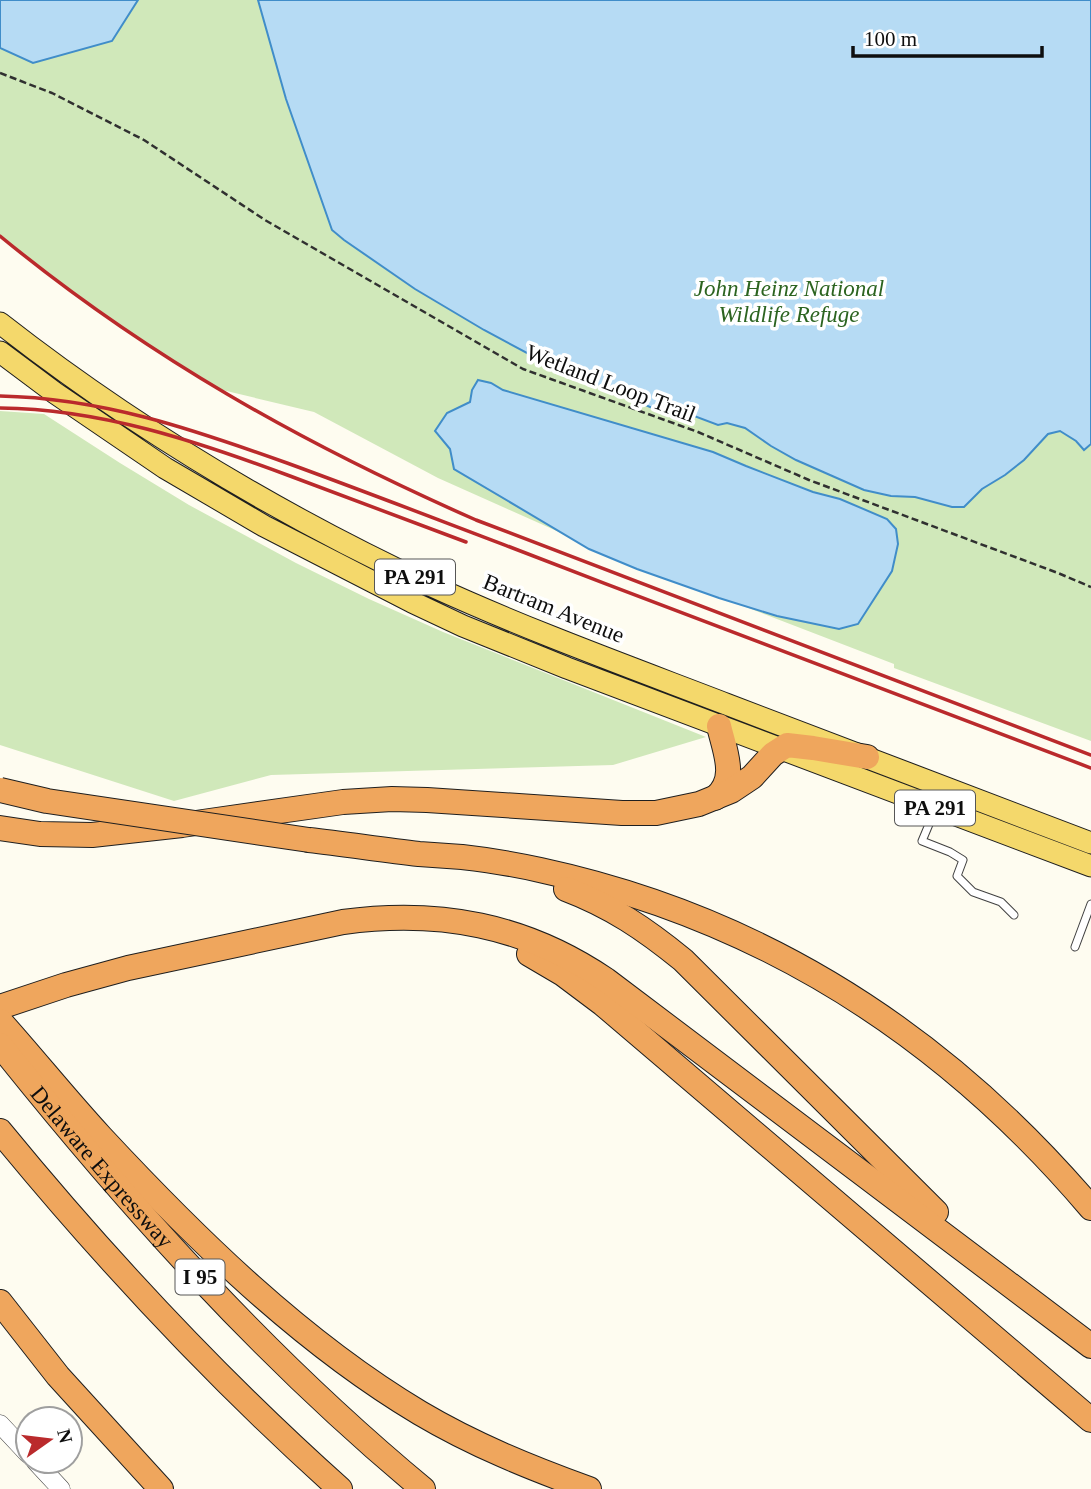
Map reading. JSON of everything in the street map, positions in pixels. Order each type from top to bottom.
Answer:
[{"type":"highway","points":[[715,798],[722,793],[728,779],[727,760],[719,726]]},
{"type":"highway","points":[[0,828],[40,834],[92,835],[376,799],[646,814],[679,810],[715,798],[738,787],[752,777],[780,748],[791,745],[867,757]]},
{"type":"highway","points":[[0,790],[47,802],[309,840],[512,864],[601,885],[704,921],[802,967],[886,1020],[936,1056],[1029,1139],[1091,1208]]},
{"type":"highway","points":[[422,854],[555,884],[606,906],[654,936],[696,973],[947,1222],[999,1267],[1091,1338]]},
{"type":"highway","points":[[0,1007],[139,965],[343,922],[425,917],[503,931],[556,950],[623,992],[1091,1346]]},
{"type":"highway","points":[[262,940],[370,926],[421,925],[479,934],[536,957],[603,1004],[1091,1420]]},
{"type":"highway","points":[[0,1021],[100,1136],[179,1217],[255,1289],[327,1349],[399,1401],[467,1439],[517,1462],[589,1489]]},
{"type":"highway","name":"Delaware Expressway","points":[[0,1045],[101,1167],[192,1269],[286,1366],[423,1489]]},
{"type":"highway","name":"I 95","points":[[0,1131],[143,1297],[264,1419],[340,1489]]},
{"type":"highway","points":[[0,1302],[58,1376],[161,1489]]},
{"type":"main road","name":"Bartram Avenue","points":[[0,323],[78,380],[183,450],[261,497],[430,585],[547,635],[1091,842]]},
{"type":"main road","name":"PA 291","points":[[0,352],[164,468],[311,552],[463,626],[567,668],[1091,866]]},
{"type":"street","points":[[0,1424],[14,1439]]},
{"type":"street","points":[[48,1475],[61,1489]]},
{"type":"lane","points":[[945,787],[922,841],[963,860],[957,876],[973,892],[1000,902],[1014,915]]},
{"type":"lane","points":[[1075,947],[1091,904]]},
{"type":"path","name":"Wetland Loop Trail","points":[[0,73],[40,88],[144,140],[265,220],[523,369],[698,432],[809,480],[1091,587]]},
{"type":"green space","name":"John Heinz National Wildlife Refuge","points":[[0,0],[1091,0],[1091,741],[894,668],[894,664],[606,553],[438,478],[314,412],[218,389],[129,333],[0,235]]},
{"type":"green space","points":[[0,411],[44,414],[189,505],[369,599],[443,632],[706,737],[613,765],[271,775],[174,801],[0,745]]},
{"type":"water","points":[[0,0],[138,0],[112,41],[33,63],[0,48]]},
{"type":"water","points":[[258,0],[1091,0],[1091,444],[1084,450],[1060,431],[1048,434],[1024,460],[982,489],[964,507],[952,507],[915,497],[891,496],[864,490],[796,460],[745,428],[727,423],[718,425],[673,408],[657,410],[542,361],[415,289],[332,230],[286,99]]},
{"type":"water","points":[[478,380],[503,390],[713,452],[887,519],[896,529],[898,544],[892,571],[858,624],[839,629],[777,616],[719,598],[589,549],[454,469],[450,449],[435,431],[447,413],[470,402],[472,390]]},
{"type":"railway","points":[[0,236],[55,280],[169,359],[288,428],[412,491],[476,520],[1091,755]]},
{"type":"railway","points":[[0,396],[38,398],[111,409],[181,427],[252,450],[1091,768]]},
{"type":"railway","points":[[0,408],[75,414],[184,439],[466,542]]}]
